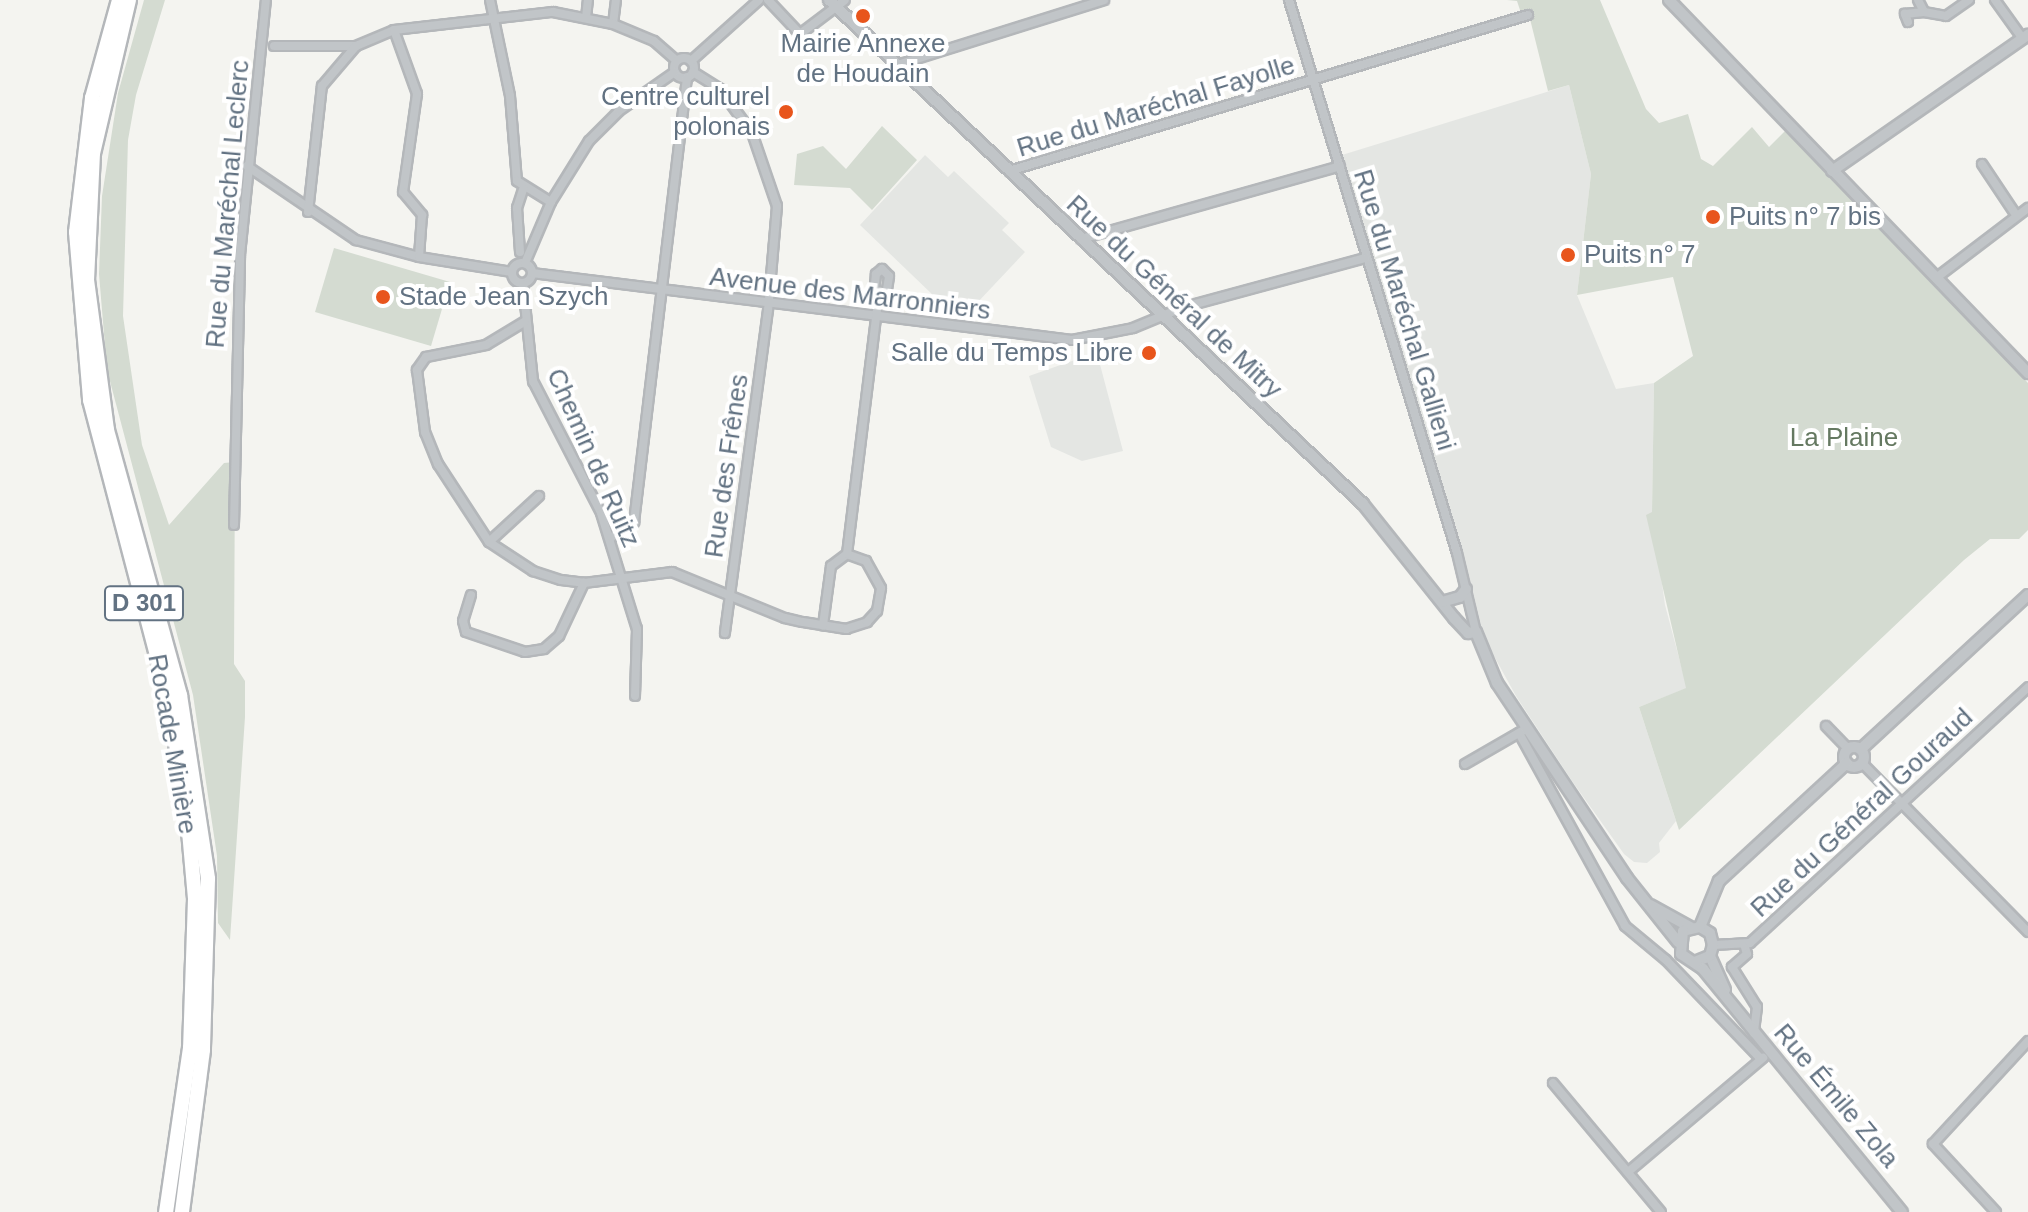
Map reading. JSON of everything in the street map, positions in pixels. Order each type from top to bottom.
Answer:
[{"type":"highway","name":"Rocade Minière","points":[[119,0],[92,98],[76,232],[90,400],[169,702],[187,809],[195,899],[191,1032],[166,1212]]},
{"type":"highway","name":"Rocade Minière","points":[[129,0],[93,153],[87,280],[107,430],[180,695],[208,879],[203,1050],[182,1212]]},
{"type":"street","name":"Rue du Maréchal Leclerc","points":[[234,525],[235,411],[247,166],[266,0]]},
{"type":"street","points":[[490,0],[510,96],[515,173],[523,189],[551,202]]},
{"type":"street","points":[[586,18],[588,0]]},
{"type":"street","points":[[613,24],[616,0]]},
{"type":"street","points":[[274,46],[356,46],[394,30],[537,12],[613,24],[654,41],[677,61],[691,61],[759,0]]},
{"type":"street","points":[[768,0],[800,34],[837,2]]},
{"type":"street","points":[[897,65],[1104,0]]},
{"type":"street","name":"Rue du Maréchal Gallieni","points":[[1289,0],[1466,589],[1476,632]]},
{"type":"street","points":[[1669,0],[2028,373]]},
{"type":"street","points":[[1918,0],[1924,12]]},
{"type":"street","points":[[1908,22],[1905,14],[1924,12],[1946,16],[1969,0]]},
{"type":"street","points":[[1832,171],[2026,37],[1995,0]]},
{"type":"street","name":"Rue du Général de Mitry","points":[[837,2],[897,65],[1363,504],[1462,628],[1476,632]]},
{"type":"street","name":"Rue du Maréchal Fayolle","points":[[1009,171],[1528,15]]},
{"type":"street","points":[[394,30],[417,94],[403,192],[422,215],[419,257]]},
{"type":"street","points":[[308,212],[322,86],[356,46]]},
{"type":"street","points":[[525,263],[551,202],[589,141],[619,111],[675,72],[677,61]]},
{"type":"street","points":[[612,537],[634,522],[691,61]]},
{"type":"street","name":"Rue des Frênes","points":[[675,72],[690,75],[732,104],[762,151],[777,206],[769,303],[725,633]]},
{"type":"street","points":[[1982,164],[2016,215]]},
{"type":"street","points":[[247,166],[308,212],[356,240],[419,257],[512,272],[523,284],[532,273],[525,263]]},
{"type":"street","points":[[1081,239],[1340,166]]},
{"type":"street","points":[[520,252],[517,208],[523,189]]},
{"type":"street","points":[[1936,278],[2028,208]]},
{"type":"street","name":"Avenue des Marronniers","points":[[532,273],[1072,340],[1133,328],[1159,315],[1366,258]]},
{"type":"street","points":[[512,272],[516,265],[525,263]]},
{"type":"street","name":"Chemin de Ruitz","points":[[523,284],[524,322],[533,381],[612,537],[637,629],[635,696]]},
{"type":"street","points":[[823,625],[831,566],[847,554],[878,302]]},
{"type":"street","points":[[524,322],[486,345],[426,357],[417,370],[425,432],[454,494],[489,542],[533,571],[584,583],[672,572],[730,592],[785,618],[857,627],[877,611],[881,588],[875,572],[847,554]]},
{"type":"street","points":[[489,542],[539,496]]},
{"type":"street","points":[[471,595],[463,621],[466,632],[525,652],[544,649],[559,636],[584,583]]},
{"type":"street","points":[[1442,602],[1460,597],[1466,589]]},
{"type":"street","points":[[1826,726],[1848,749],[1861,749],[2028,595]]},
{"type":"street","points":[[1476,632],[1497,683],[1632,932],[1766,1056],[1628,1172]]},
{"type":"street","name":"Rue du Général Gouraud","points":[[1712,950],[1744,944],[1902,805],[2028,687]]},
{"type":"street","points":[[1465,764],[1524,730]]},
{"type":"street","points":[[1524,730],[1646,902],[1691,961],[1735,1009]]},
{"type":"street","points":[[1847,763],[1848,749]]},
{"type":"street","points":[[1861,749],[1862,763],[2028,932]]},
{"type":"street","points":[[1678,942],[1695,927],[1719,881],[1847,763],[1862,763]]},
{"type":"street","points":[[1646,902],[1710,933],[1712,950],[1735,1009]]},
{"type":"street","points":[[1744,944],[1747,954],[1732,967],[1757,1007],[1754,1033]]},
{"type":"street","points":[[1675,969],[1712,950]]},
{"type":"street","name":"Rue Émile Zola","points":[[1735,1009],[1754,1033],[1766,1056],[1902,1212]]},
{"type":"street","points":[[1996,1212],[1933,1144],[2028,1041]]},
{"type":"street","points":[[1553,1083],[1661,1212]]},
{"type":"shaded area","points":[[1569,85],[1591,174],[1577,295],[1616,389],[1654,383],[1652,513],[1665,605],[1687,688],[1639,707],[1676,821],[1659,843],[1660,852],[1647,863],[1634,862],[1624,854],[1572,781],[1516,696],[1472,616],[1342,155]]},
{"type":"shaded area","points":[[925,155],[948,177],[954,171],[1009,223],[1002,230],[1025,252],[960,321],[860,225]]},
{"type":"shaded area","points":[[1092,354],[1098,357],[1123,451],[1082,461],[1051,447],[1029,376]]},
{"type":"green space","points":[[144,0],[165,0],[136,95],[128,140],[123,316],[142,445],[169,525],[224,463],[235,462],[234,664],[245,681],[245,717],[230,940],[218,923],[217,856],[193,695],[107,370],[99,274],[102,196],[118,93]]},
{"type":"green space","name":"La Plaine","points":[[1507,0],[1600,0],[1646,109],[1659,123],[1688,114],[1701,159],[1713,166],[1752,127],[1769,147],[1785,131],[2028,383],[2028,530],[2019,539],[1990,539],[1964,560],[1679,830],[1639,707],[1686,688],[1646,515],[1652,512],[1654,383],[1693,356],[1673,277],[1577,295],[1591,174],[1569,85],[1548,91],[1529,15],[1522,16],[1517,1]]},
{"type":"green space","points":[[882,126],[917,160],[872,210],[850,188],[794,185],[797,154],[823,146],[846,169]]},
{"type":"green space","name":"Stade Jean Szych","points":[[334,248],[450,282],[431,346],[315,312]]},
{"type":"place","name":"Mairie Annexe de Houdain","points":[[863,16]]},
{"type":"place","name":"Centre culturel polonais","points":[[786,112]]},
{"type":"place","name":"Puits n° 7 bis","points":[[1713,217]]},
{"type":"place","name":"Puits n° 7","points":[[1568,255]]},
{"type":"place","name":"Stade Jean Szych","points":[[383,297]]},
{"type":"place","name":"Salle du Temps Libre","points":[[1149,353]]}]
